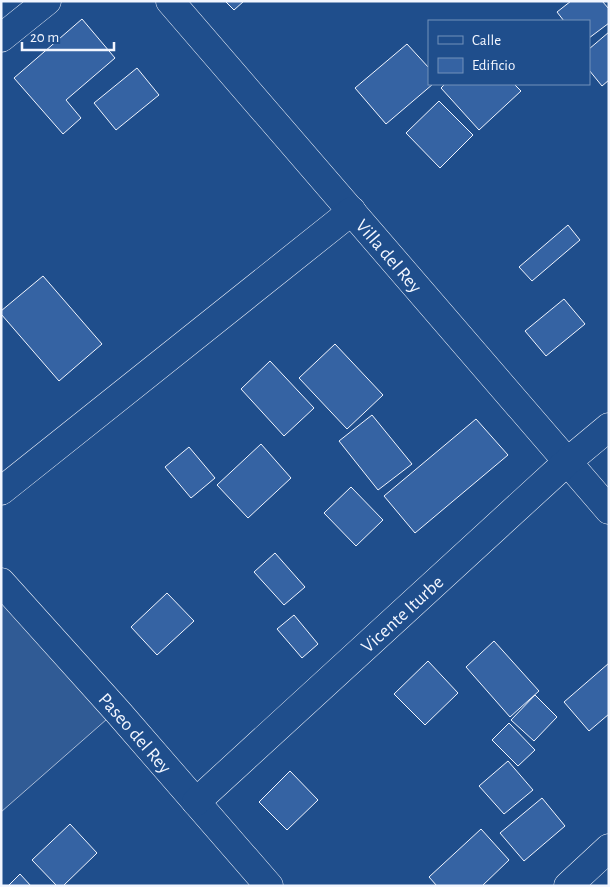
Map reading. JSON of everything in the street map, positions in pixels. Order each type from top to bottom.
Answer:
[{"type":"street","points":[[1,38],[47,1]]},
{"type":"street","name":"Villa del Rey","points":[[170,1],[609,510]]},
{"type":"street","points":[[1,491],[352,211]]},
{"type":"street","name":"Vicente Iturbe","points":[[196,802],[567,462],[609,427]]},
{"type":"street","name":"Paseo del Rey","points":[[1,582],[112,704],[269,886]]},
{"type":"street","points":[[568,886],[609,848]]},
{"type":"shaded area","points":[[1,599],[107,719],[1,812]]},
{"type":"building","points":[[225,1],[244,1],[234,10]]},
{"type":"building","points":[[571,1],[602,1],[609,9],[609,23],[590,37],[590,20],[563,20],[557,12]]},
{"type":"building","points":[[82,19],[115,58],[66,100],[81,118],[63,134],[14,78]]},
{"type":"building","points":[[609,32],[609,80],[602,86],[590,71],[590,48]]},
{"type":"building","points":[[407,44],[428,67],[428,85],[432,85],[386,124],[355,88]]},
{"type":"building","points":[[137,68],[159,95],[116,130],[94,103]]},
{"type":"building","points":[[444,85],[515,85],[521,91],[479,130],[441,88]]},
{"type":"building","points":[[439,101],[473,135],[440,168],[406,133]]},
{"type":"building","points":[[568,225],[580,240],[532,281],[519,267]]},
{"type":"building","points":[[43,276],[102,344],[59,381],[1,314],[1,311]]},
{"type":"building","points":[[564,299],[585,324],[546,356],[525,331]]},
{"type":"building","points":[[335,344],[383,395],[347,429],[299,378]]},
{"type":"building","points":[[270,361],[314,408],[284,436],[241,389]]},
{"type":"building","points":[[372,415],[412,464],[378,490],[339,441]]},
{"type":"building","points":[[476,419],[508,455],[415,533],[384,496]]},
{"type":"building","points":[[261,444],[291,478],[248,518],[217,485]]},
{"type":"building","points":[[189,447],[215,478],[191,498],[165,467]]},
{"type":"building","points":[[351,487],[383,520],[356,546],[324,513]]},
{"type":"building","points":[[275,553],[305,587],[284,605],[254,572]]},
{"type":"building","points":[[167,593],[194,621],[157,655],[131,627]]},
{"type":"building","points":[[294,615],[318,644],[302,658],[277,629]]},
{"type":"building","points":[[494,641],[539,691],[510,717],[466,667]]},
{"type":"building","points":[[428,661],[458,693],[425,725],[394,694]]},
{"type":"building","points":[[609,663],[609,714],[589,731],[564,702]]},
{"type":"building","points":[[535,695],[557,717],[534,741],[511,720]]},
{"type":"building","points":[[509,723],[535,750],[518,766],[492,740]]},
{"type":"building","points":[[508,761],[533,790],[504,814],[479,786]]},
{"type":"building","points":[[290,771],[318,800],[287,830],[259,802]]},
{"type":"building","points":[[542,798],[565,826],[524,861],[500,833]]},
{"type":"building","points":[[70,824],[97,853],[63,886],[57,886],[32,860]]},
{"type":"building","points":[[481,829],[509,860],[482,886],[437,886],[429,877]]},
{"type":"building","points":[[20,874],[31,886],[8,886]]}]
